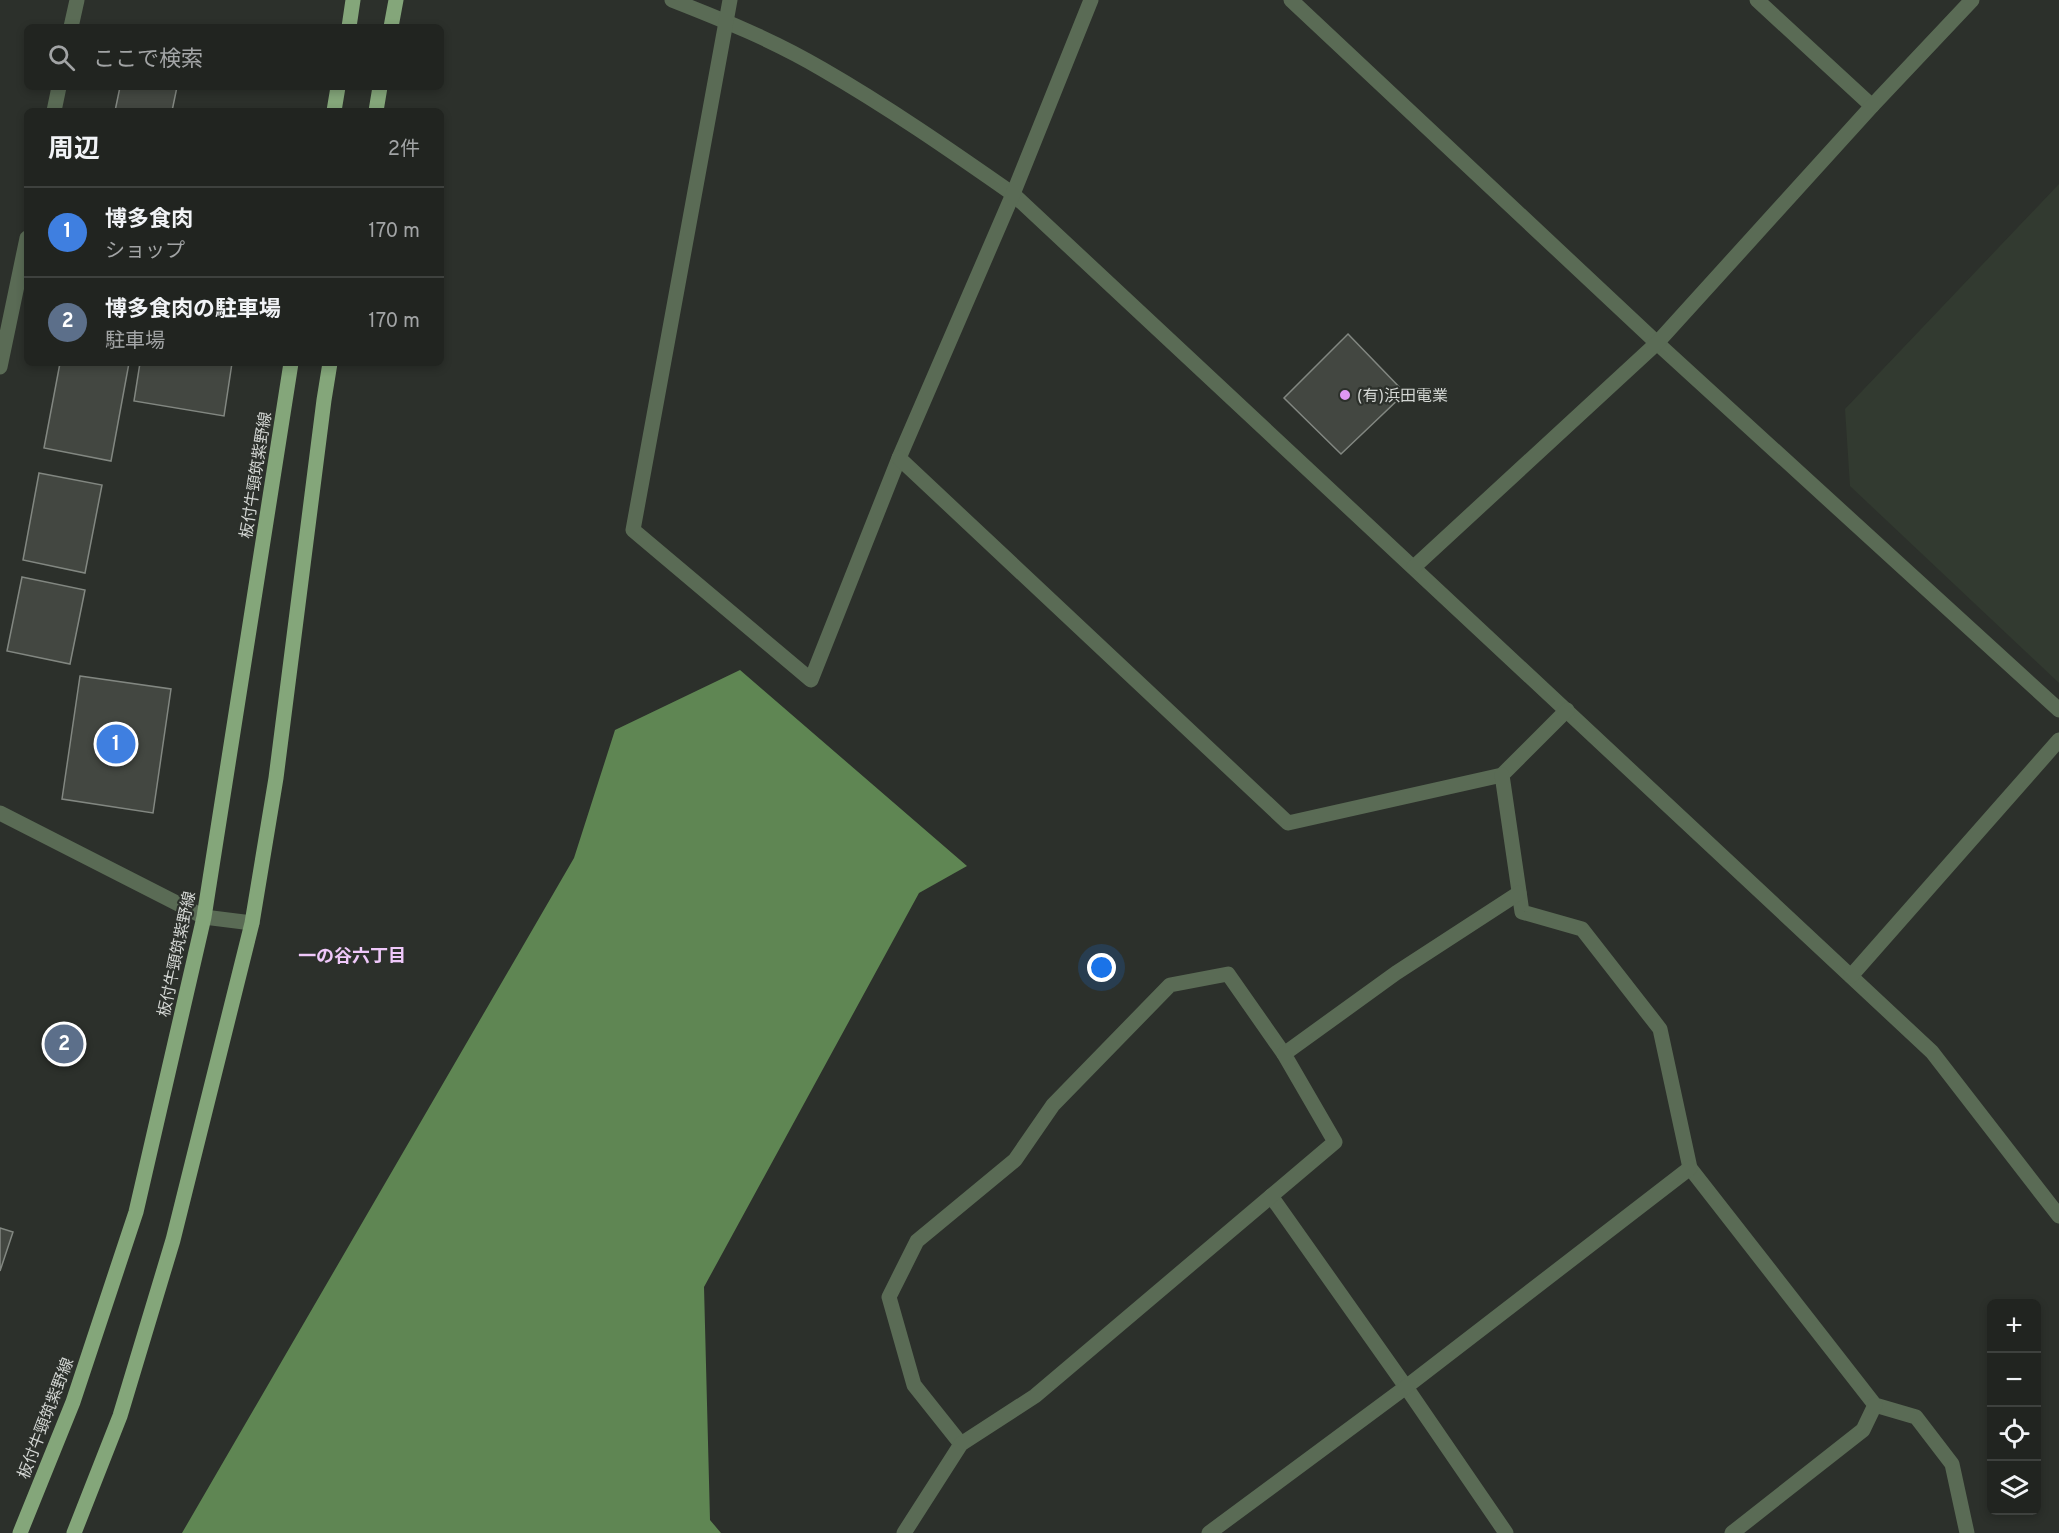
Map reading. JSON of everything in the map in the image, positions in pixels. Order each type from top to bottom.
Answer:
[{"type":"main road","points":[[349,24],[353,0]]},
{"type":"main road","points":[[392,24],[396,0]]},
{"type":"main road","points":[[334,108],[338,90]]},
{"type":"main road","points":[[376,108],[380,90]]},
{"type":"main road","name":"板付牛頸筑紫野線","points":[[20,1533],[73,1402],[136,1212],[204,917],[291,366]]},
{"type":"main road","points":[[74,1533],[120,1416],[173,1240],[252,923],[276,778],[330,366]]},
{"type":"street","points":[[72,24],[77,0]]},
{"type":"street","points":[[672,0],[725,21],[820,68],[921,130],[1013,194],[1932,1052],[2059,1216]]},
{"type":"street","points":[[730,0],[633,530],[811,680],[899,458],[1013,194],[1091,0]]},
{"type":"street","points":[[1291,0],[1657,343],[2059,710]]},
{"type":"street","points":[[1757,0],[1872,106]]},
{"type":"street","points":[[1414,567],[1657,343],[1872,106],[1972,0]]},
{"type":"street","points":[[55,108],[58,90]]},
{"type":"street","points":[[0,367],[24,252]]},
{"type":"street","points":[[899,458],[1288,823],[1502,775],[1568,710]]},
{"type":"street","points":[[1851,976],[2059,740]]},
{"type":"street","points":[[1502,775],[1522,912],[1582,930],[1660,1029],[1690,1168],[1875,1404],[1916,1417],[1952,1464],[1967,1533]]},
{"type":"street","points":[[0,813],[204,917],[252,923]]},
{"type":"street","points":[[1284,1054],[1396,974],[1519,893]]},
{"type":"street","points":[[904,1533],[961,1444],[1035,1396],[1335,1142],[1284,1054],[1228,975],[1170,985],[1053,1105],[1016,1160],[916,1241],[889,1297],[914,1384],[961,1444]]},
{"type":"street","points":[[1209,1533],[1406,1387],[1690,1168]]},
{"type":"street","points":[[1271,1196],[1506,1533]]},
{"type":"street","points":[[1732,1533],[1863,1430],[1875,1404]]},
{"type":"shaded area","points":[[2059,184],[2059,683],[1850,486],[1845,409]]},
{"type":"shaded area","points":[[740,670],[967,866],[919,893],[704,1287],[710,1520],[721,1533],[182,1533],[574,858],[615,730]]},
{"type":"building","points":[[119,90],[176,90],[173,108],[116,108]]},
{"type":"building","name":"(有)浜田電業","points":[[1348,334],[1405,393],[1341,454],[1284,398]]},
{"type":"building","points":[[59,366],[128,366],[111,461],[44,448]]},
{"type":"building","points":[[140,366],[232,366],[224,416],[134,401]]},
{"type":"building","points":[[39,473],[102,485],[85,573],[23,560]]},
{"type":"building","points":[[22,577],[85,590],[70,664],[7,651]]},
{"type":"building","points":[[80,676],[171,689],[153,813],[62,799]]},
{"type":"building","points":[[0,1228],[13,1232],[0,1271]]},
{"type":"place","name":"(有)浜田電業","points":[[1345,395]]},
{"type":"place","name":"博多食肉","points":[[116,744]]},
{"type":"place","name":"博多食肉の駐車場","points":[[64,1044]]},
{"type":"district","name":"一の谷六丁目","points":[[352,956]]}]
